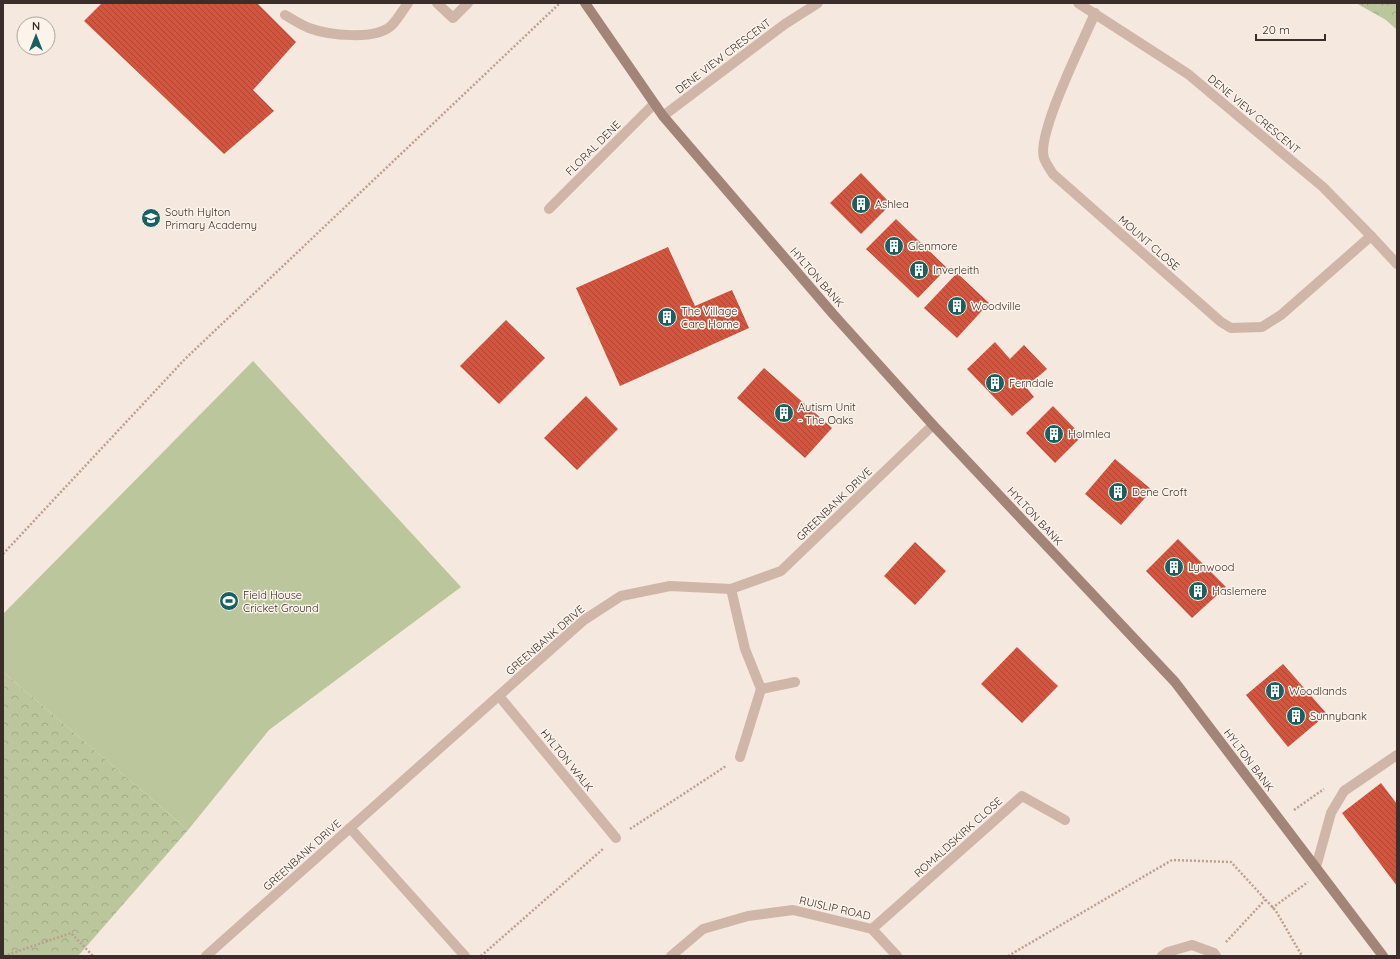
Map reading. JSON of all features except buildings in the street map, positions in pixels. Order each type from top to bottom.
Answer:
[{"type":"street","points":[[284,15],[309,28],[326,32],[364,34],[379,32],[391,26],[408,3]]},
{"type":"street","points":[[437,3],[453,18],[468,3]]},
{"type":"street","name":"HYLTON BANK","points":[[585,3],[663,116],[833,314],[933,425],[1175,682],[1383,956]]},
{"type":"street","name":"DENE VIEW CRESCENT","points":[[663,116],[785,24],[818,3]]},
{"type":"street","name":"DENE VIEW CRESCENT","points":[[1078,3],[1188,74],[1323,187],[1397,264]]},
{"type":"street","name":"MOUNT CLOSE","points":[[1095,14],[1051,115],[1044,137],[1044,157],[1053,174],[1221,322],[1231,328],[1262,326],[1281,315],[1371,236]]},
{"type":"street","name":"FLORAL DENE","points":[[549,209],[654,104]]},
{"type":"street","name":"GREENBANK DRIVE","points":[[206,956],[584,620],[621,596],[670,586],[731,589],[781,571],[933,425]]},
{"type":"street","points":[[731,589],[745,649],[761,689],[740,757]]},
{"type":"street","points":[[761,689],[795,682]]},
{"type":"street","name":"HYLTON WALK","points":[[499,696],[616,838]]},
{"type":"street","points":[[1318,870],[1331,814],[1344,791],[1397,755]]},
{"type":"street","name":"ROMALDSKIRK CLOSE","points":[[872,929],[1022,796],[1065,820]]},
{"type":"street","points":[[350,828],[465,956]]},
{"type":"street","name":"RUISLIP ROAD","points":[[671,956],[703,929],[748,916],[793,910],[872,929],[897,956]]},
{"type":"street","points":[[1165,954],[1192,945],[1215,955]]},
{"type":"path","points":[[3,554],[185,359],[560,3]]},
{"type":"path","points":[[1008,956],[1172,860],[1231,862],[1272,908],[1302,956]]},
{"type":"path","points":[[1272,908],[1318,870]]},
{"type":"path","points":[[1215,955],[1265,900]]},
{"type":"path","points":[[4,956],[71,933],[93,956]]},
{"type":"green space","points":[[1356,3],[1397,3],[1397,30],[1386,20]]},
{"type":"green space","name":"Field House Cricket Ground","points":[[253,361],[461,587],[269,730],[188,830],[3,672],[3,614]]},
{"type":"green space","points":[[3,672],[188,830],[78,956],[3,956]]},
{"type":"place","name":"Ashlea","points":[[861,204]]},
{"type":"place","name":"South Hylton Primary Academy","points":[[151,218]]},
{"type":"place","name":"Glenmore","points":[[894,246]]},
{"type":"place","name":"Inverleith","points":[[919,270]]},
{"type":"place","name":"Woodville","points":[[957,306]]},
{"type":"place","name":"The Village Care Home","points":[[667,317]]},
{"type":"place","name":"Ferndale","points":[[995,383]]},
{"type":"place","name":"Autism Unit - The Oaks","points":[[784,413]]},
{"type":"place","name":"Holmlea","points":[[1054,434]]},
{"type":"place","name":"Dene Croft","points":[[1118,492]]},
{"type":"place","name":"Lynwood","points":[[1174,567]]},
{"type":"place","name":"Haslemere","points":[[1198,591]]},
{"type":"place","name":"Field House Cricket Ground","points":[[229,601]]},
{"type":"place","name":"Woodlands","points":[[1275,691]]},
{"type":"place","name":"Sunnybank","points":[[1296,716]]}]
